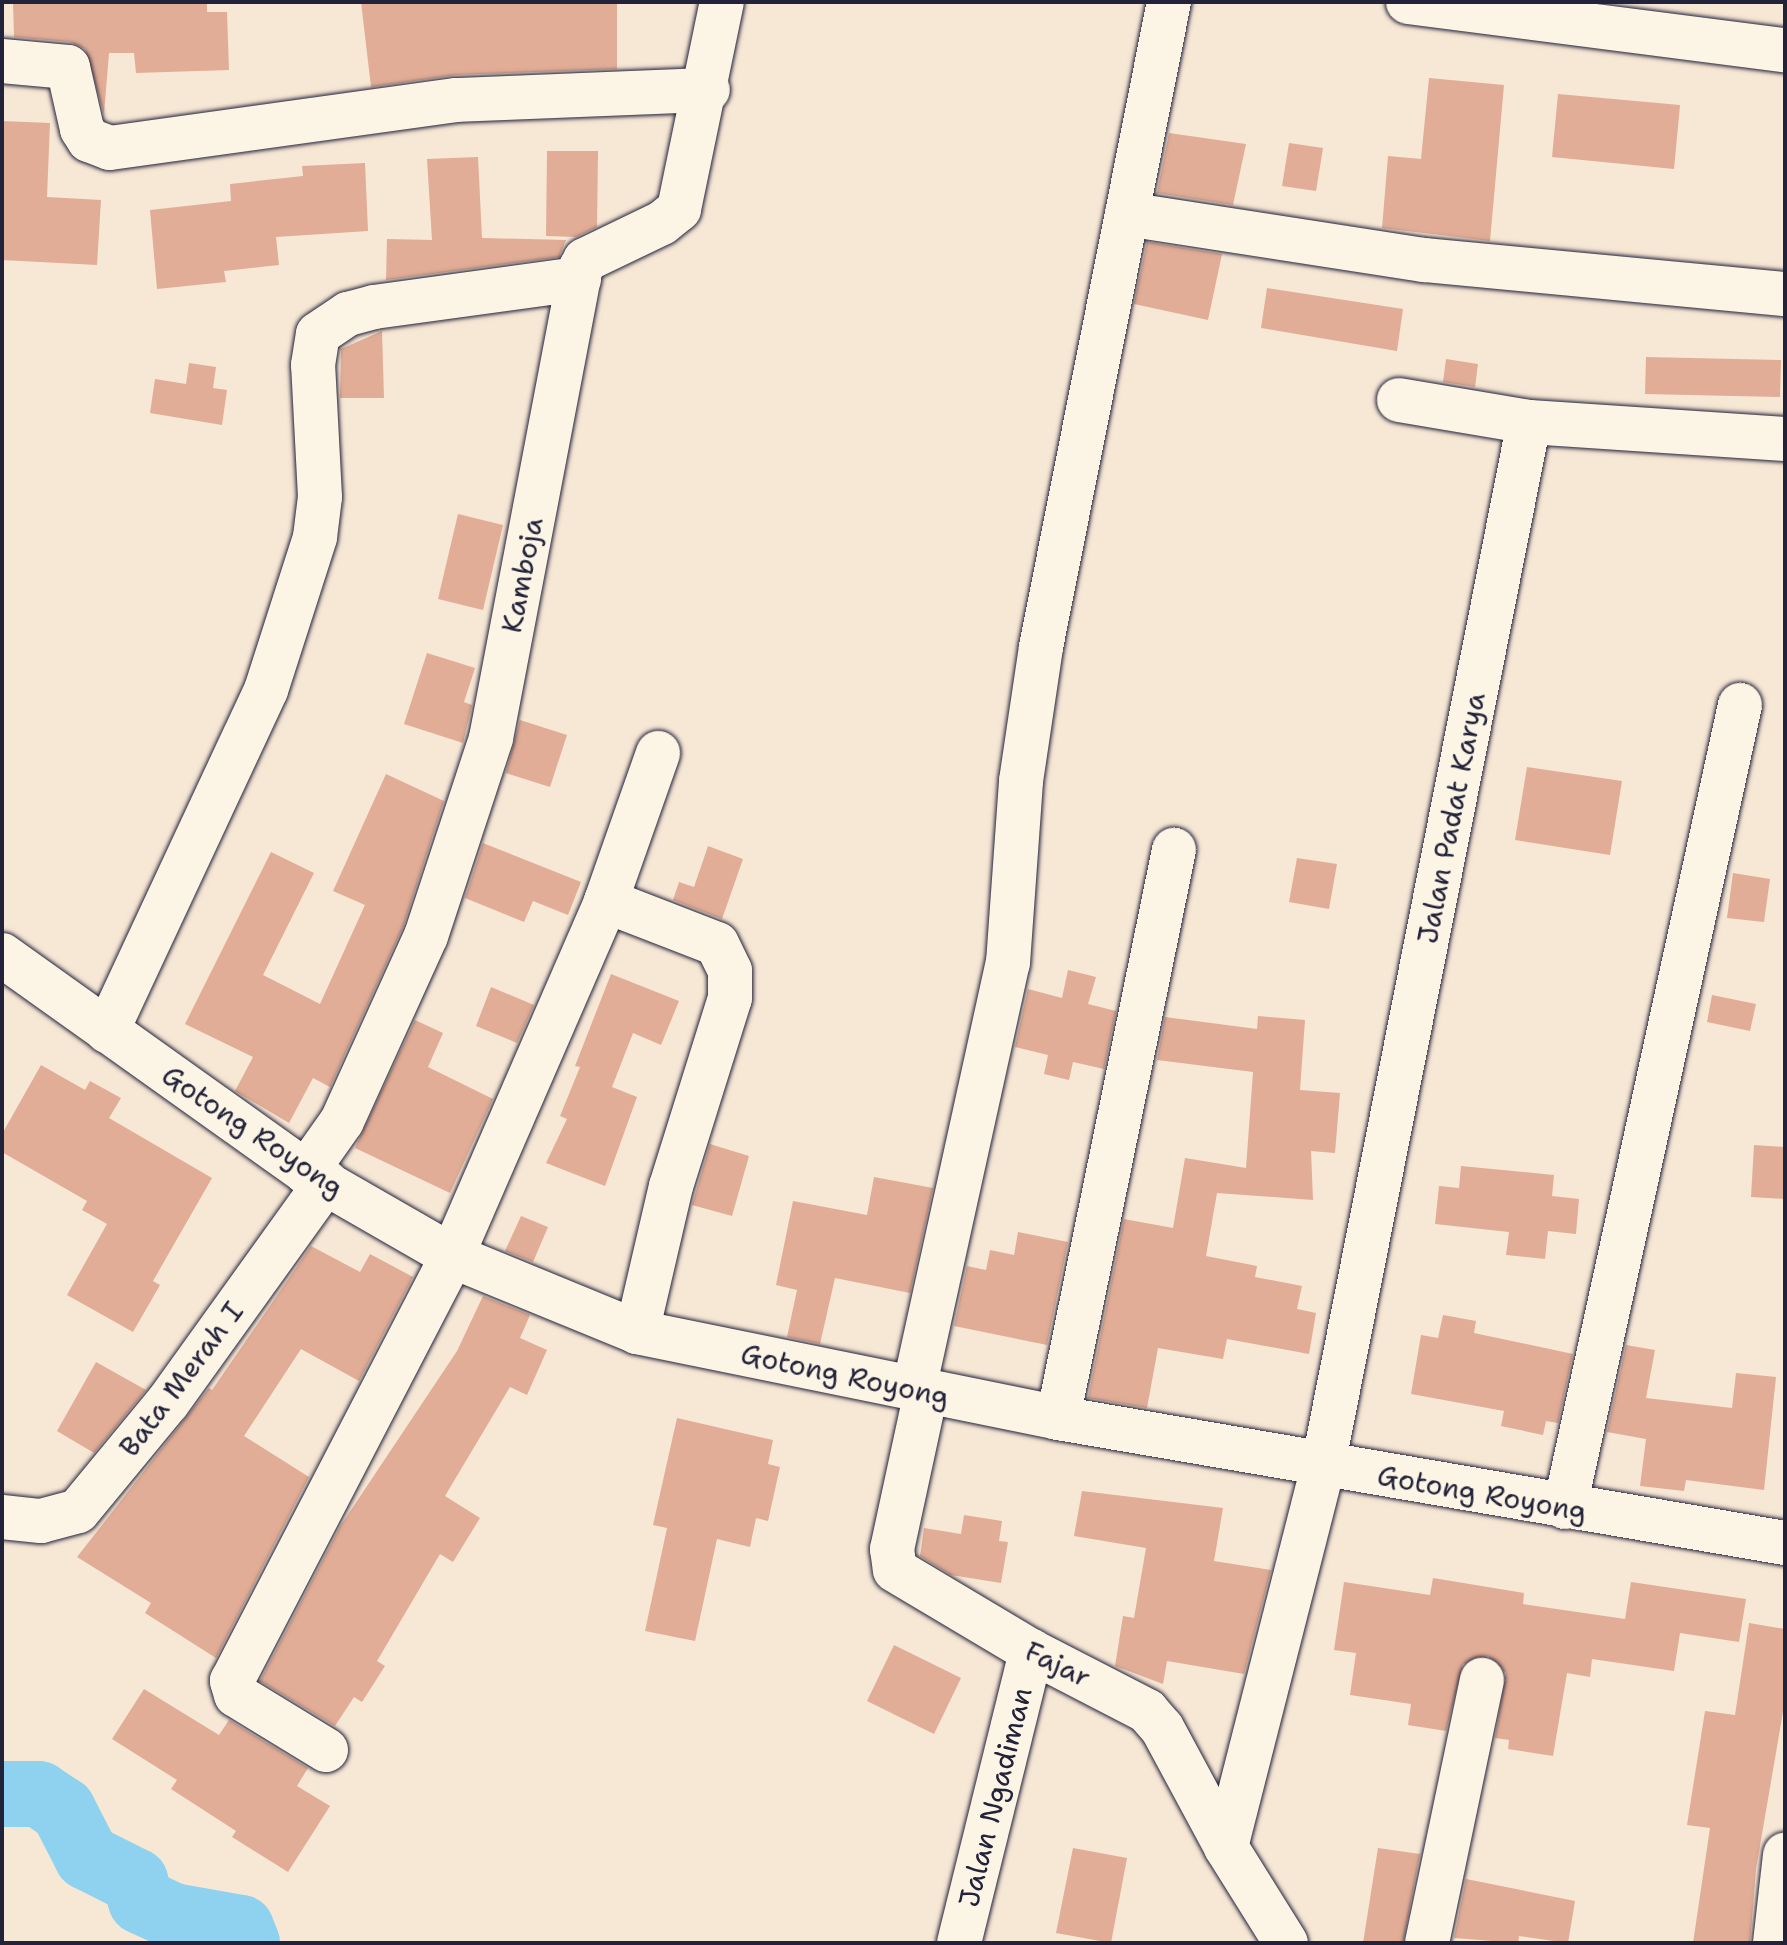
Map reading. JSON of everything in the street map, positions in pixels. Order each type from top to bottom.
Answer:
[{"type":"street","points":[[107,1031],[262,702],[310,551],[320,497],[313,365],[318,334],[348,314],[374,307],[579,279],[585,260],[662,223],[679,209],[708,90],[722,2]]},
{"type":"street","points":[[920,1391],[1008,963],[1026,739],[1169,2]]},
{"type":"street","points":[[1408,2],[1785,50]]},
{"type":"street","points":[[2,61],[68,67],[82,129],[89,140],[110,148],[457,100],[708,90]]},
{"type":"street","points":[[1127,214],[1424,260],[1785,294]]},
{"type":"street","name":"Kamboja","points":[[316,1177],[426,936],[491,738],[579,279]]},
{"type":"street","points":[[1399,400],[1529,422],[1785,439]]},
{"type":"street","name":"Jalan Padat Karya","points":[[1226,1847],[1323,1466],[1529,422]]},
{"type":"street","points":[[1565,1507],[1740,705]]},
{"type":"street","points":[[326,1750],[236,1695],[232,1681],[452,1256],[606,901],[658,753]]},
{"type":"street","points":[[1058,1418],[1174,850]]},
{"type":"street","points":[[606,901],[717,944],[730,971],[730,998],[671,1186],[637,1332]]},
{"type":"street","name":"Gotong Royong","points":[[2,955],[316,1177],[452,1256],[637,1332],[1058,1418],[1323,1466],[1785,1543]]},
{"type":"street","name":"Bata Merah I","points":[[2,1517],[41,1521],[78,1511],[168,1402],[316,1177]]},
{"type":"street","name":"Fajar","points":[[920,1391],[892,1549],[895,1570],[1031,1651],[1147,1711],[1162,1728],[1226,1847],[1286,1943]]},
{"type":"street","name":"Jalan Ngadiman","points":[[959,1943],[1031,1651]]},
{"type":"street","points":[[1427,1943],[1482,1680]]},
{"type":"street","points":[[1775,1943],[1785,1855]]},
{"type":"building","points":[[13,2],[207,2],[207,12],[227,12],[229,70],[136,73],[134,53],[109,53],[104,114],[85,49],[70,42],[14,37]]},
{"type":"building","points":[[361,2],[617,2],[617,69],[456,75],[371,87]]},
{"type":"building","points":[[1429,78],[1504,85],[1490,241],[1382,228],[1388,156],[1421,159]]},
{"type":"building","points":[[1558,94],[1680,105],[1674,169],[1552,157]]},
{"type":"building","points":[[2,121],[50,123],[47,197],[101,200],[97,265],[2,260]]},
{"type":"building","points":[[1169,133],[1246,144],[1233,205],[1157,193]]},
{"type":"building","points":[[1289,143],[1323,148],[1316,191],[1282,186]]},
{"type":"building","points":[[547,151],[598,151],[597,227],[576,237],[546,236]]},
{"type":"building","points":[[478,157],[482,238],[566,240],[559,257],[386,280],[387,239],[432,240],[427,159]]},
{"type":"building","points":[[365,163],[368,231],[276,237],[279,265],[224,271],[226,282],[157,289],[150,210],[231,201],[230,184],[303,176],[302,166]]},
{"type":"building","points":[[1147,242],[1222,254],[1208,320],[1134,304]]},
{"type":"building","points":[[1267,288],[1403,309],[1397,351],[1261,328]]},
{"type":"building","points":[[382,331],[384,398],[340,398],[341,349]]},
{"type":"building","points":[[1646,357],[1781,360],[1780,397],[1645,394]]},
{"type":"building","points":[[1446,359],[1478,364],[1475,387],[1443,382]]},
{"type":"building","points":[[189,363],[216,367],[213,388],[227,390],[222,425],[150,413],[155,379],[186,384]]},
{"type":"building","points":[[458,514],[503,525],[483,610],[438,599]]},
{"type":"building","points":[[427,653],[475,668],[464,702],[472,705],[463,743],[404,724]]},
{"type":"building","points":[[520,720],[567,735],[550,787],[506,773]]},
{"type":"building","points":[[1527,767],[1622,781],[1610,855],[1515,840]]},
{"type":"building","points":[[386,774],[444,801],[403,927],[330,1087],[313,1078],[289,1123],[235,1091],[253,1057],[185,1024],[271,852],[314,873],[263,975],[320,1004],[365,905],[333,891]]},
{"type":"building","points":[[483,843],[581,882],[568,915],[533,901],[524,922],[465,898]]},
{"type":"building","points":[[708,846],[743,859],[722,919],[673,900],[679,882],[694,887]]},
{"type":"building","points":[[1297,858],[1337,864],[1329,909],[1289,902]]},
{"type":"building","points":[[1733,873],[1770,879],[1764,922],[1727,918]]},
{"type":"building","points":[[1068,970],[1096,977],[1088,1004],[1116,1011],[1104,1069],[1073,1062],[1069,1080],[1044,1074],[1048,1055],[1015,1047],[1028,989],[1062,998]]},
{"type":"building","points":[[611,974],[679,1001],[661,1045],[633,1033],[612,1087],[637,1097],[605,1186],[546,1163],[567,1119],[560,1116],[580,1067],[575,1066]]},
{"type":"building","points":[[491,987],[534,1005],[517,1043],[476,1026]]},
{"type":"building","points":[[1712,995],[1756,1004],[1750,1031],[1707,1022]]},
{"type":"building","points":[[1258,1016],[1305,1020],[1300,1090],[1340,1093],[1335,1153],[1311,1151],[1313,1200],[1217,1193],[1206,1256],[1257,1266],[1255,1277],[1302,1286],[1297,1309],[1316,1313],[1309,1354],[1227,1339],[1223,1359],[1158,1348],[1147,1408],[1088,1398],[1124,1219],[1173,1228],[1185,1158],[1246,1168],[1253,1072],[1157,1060],[1165,1017],[1257,1029]]},
{"type":"building","points":[[415,1020],[443,1033],[428,1067],[493,1099],[450,1193],[355,1148]]},
{"type":"building","points":[[41,1065],[85,1090],[90,1081],[121,1098],[109,1118],[212,1178],[153,1281],[160,1285],[133,1332],[67,1295],[107,1224],[82,1210],[87,1201],[2,1152],[2,1134]]},
{"type":"building","points":[[710,1144],[749,1156],[732,1216],[692,1205]]},
{"type":"building","points":[[1754,1145],[1785,1147],[1785,1199],[1751,1197]]},
{"type":"building","points":[[1461,1166],[1554,1175],[1552,1196],[1579,1199],[1576,1234],[1548,1231],[1545,1259],[1506,1255],[1509,1232],[1435,1224],[1439,1186],[1459,1188]]},
{"type":"building","points":[[874,1177],[933,1188],[910,1293],[835,1278],[820,1344],[787,1337],[797,1290],[776,1285],[793,1201],[867,1215]]},
{"type":"building","points":[[521,1216],[548,1227],[533,1262],[505,1251]]},
{"type":"building","points":[[1018,1232],[1068,1242],[1047,1345],[954,1326],[967,1266],[986,1270],[990,1250],[1014,1255]]},
{"type":"building","points":[[311,1246],[360,1272],[370,1254],[413,1277],[359,1381],[301,1349],[244,1436],[309,1477],[216,1658],[145,1613],[151,1603],[77,1557],[209,1388],[212,1390]]},
{"type":"building","points":[[483,1296],[530,1315],[520,1338],[547,1350],[527,1395],[510,1387],[445,1496],[480,1518],[453,1562],[440,1554],[377,1661],[385,1666],[362,1702],[354,1697],[335,1726],[260,1681],[341,1525],[457,1351]]},
{"type":"building","points":[[1443,1315],[1476,1321],[1474,1333],[1573,1354],[1558,1423],[1546,1421],[1543,1435],[1501,1426],[1504,1411],[1411,1394],[1421,1335],[1438,1338]]},
{"type":"building","points":[[1626,1345],[1655,1350],[1646,1398],[1732,1408],[1736,1373],[1776,1377],[1764,1490],[1686,1480],[1684,1491],[1640,1486],[1646,1439],[1607,1432]]},
{"type":"building","points":[[96,1362],[146,1390],[94,1453],[57,1431]]},
{"type":"building","points":[[677,1418],[773,1440],[768,1464],[780,1467],[768,1521],[756,1518],[750,1547],[717,1539],[695,1641],[645,1631],[667,1528],[653,1525]]},
{"type":"building","points":[[1082,1491],[1223,1508],[1214,1561],[1271,1570],[1244,1674],[1167,1661],[1163,1684],[1115,1666],[1123,1616],[1134,1618],[1146,1548],[1074,1536]]},
{"type":"building","points":[[964,1515],[1002,1521],[999,1541],[1008,1542],[1001,1583],[951,1575],[920,1556],[924,1528],[961,1534]]},
{"type":"building","points":[[1433,1578],[1524,1593],[1523,1604],[1625,1619],[1631,1582],[1746,1599],[1739,1642],[1680,1633],[1674,1671],[1592,1659],[1590,1677],[1567,1673],[1553,1756],[1508,1749],[1509,1740],[1495,1738],[1506,1673],[1488,1656],[1463,1664],[1446,1731],[1408,1725],[1411,1704],[1350,1695],[1356,1653],[1334,1650],[1344,1582],[1430,1595]]},
{"type":"building","points":[[1749,1623],[1785,1629],[1785,1700],[1756,1869],[1750,1943],[1693,1943],[1710,1828],[1687,1825],[1705,1711],[1735,1715]]},
{"type":"building","points":[[894,1645],[961,1678],[934,1734],[867,1701]]},
{"type":"building","points":[[144,1689],[219,1735],[229,1720],[308,1768],[297,1786],[330,1806],[288,1872],[232,1837],[236,1831],[171,1789],[177,1780],[112,1739]]},
{"type":"building","points":[[1073,1848],[1127,1858],[1111,1943],[1056,1933]]},
{"type":"building","points":[[1378,1848],[1420,1854],[1403,1943],[1363,1943]]},
{"type":"building","points":[[1466,1879],[1575,1901],[1568,1943],[1519,1936],[1518,1943],[1454,1938]]},
{"type":"waterway","points":[[2,1794],[39,1794],[63,1810],[87,1857],[135,1881],[141,1901],[173,1916],[241,1928],[247,1943]]}]
